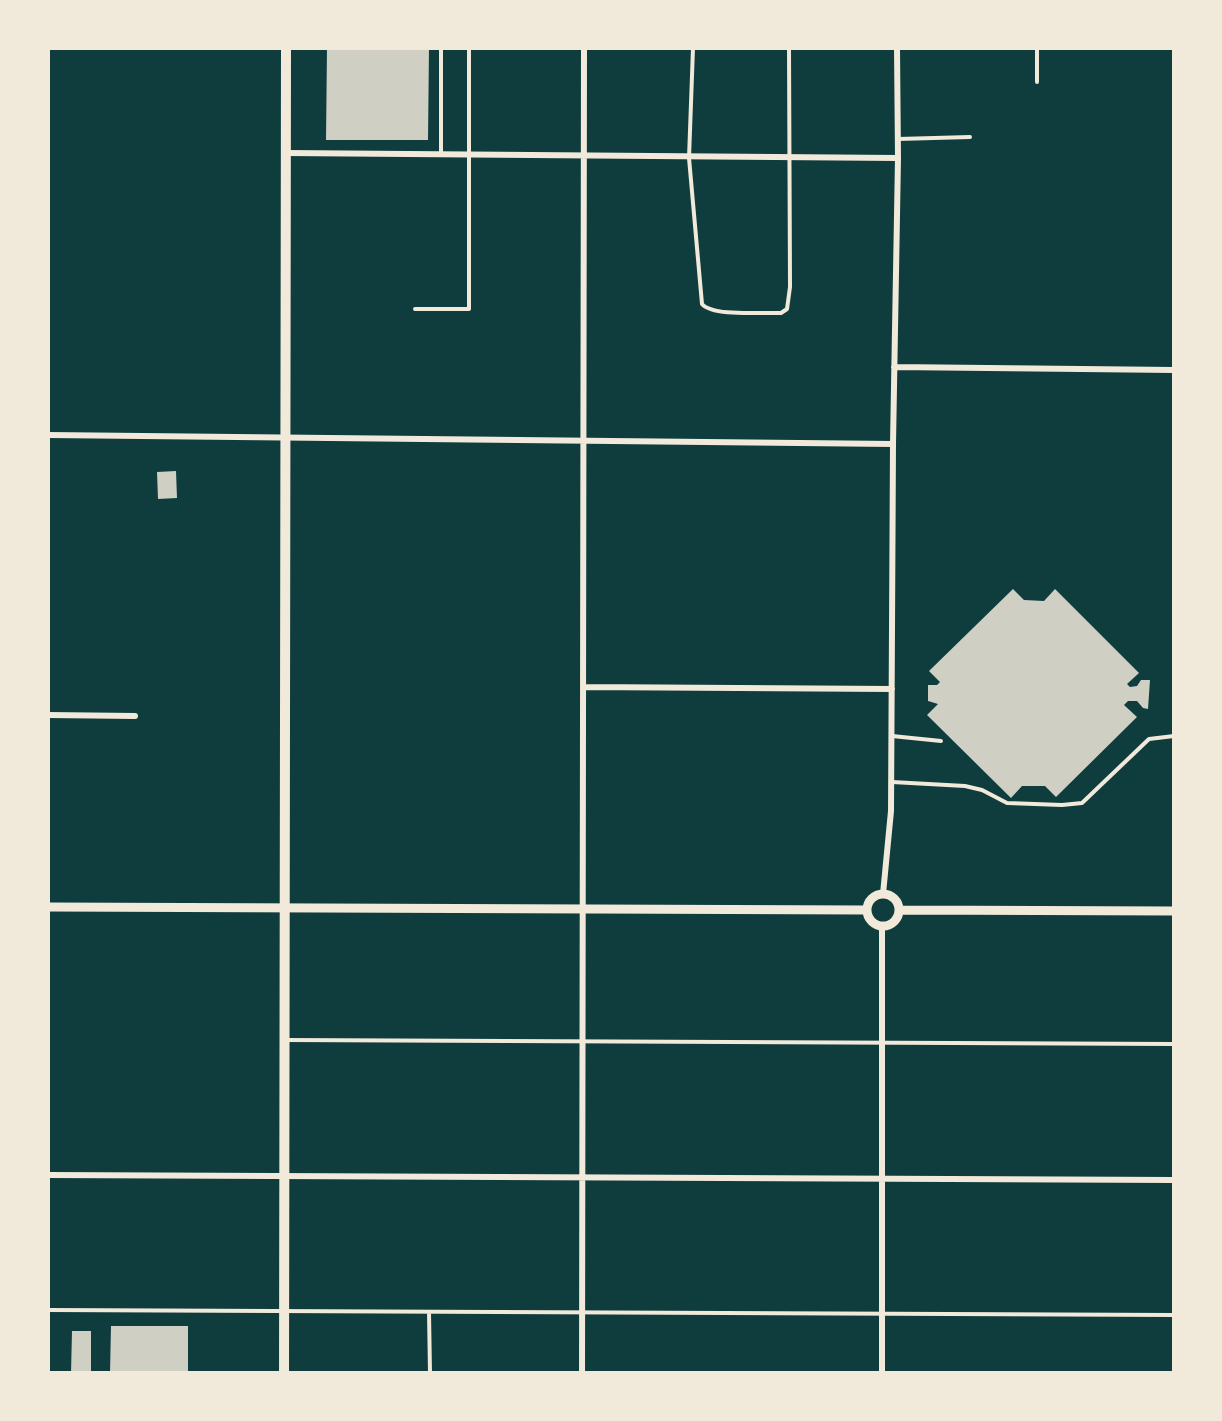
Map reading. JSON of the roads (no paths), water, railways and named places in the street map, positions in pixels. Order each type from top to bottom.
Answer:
[{"type":"main road","points":[[284,1373],[286,48]]},
{"type":"street","points":[[582,1373],[584,48]]},
{"type":"street","points":[[883,894],[892,782],[892,444],[897,48]]},
{"type":"street","points":[[286,153],[584,158],[897,158]]},
{"type":"street","points":[[894,367],[1174,370]]},
{"type":"street","points":[[48,435],[892,444]]},
{"type":"street","points":[[583,687],[892,689]]},
{"type":"street","points":[[48,715],[135,716]]},
{"type":"street","points":[[866,910],[873,897],[883,894],[896,900],[899,910],[896,920],[882,927]]},
{"type":"street","points":[[48,907],[866,910]]},
{"type":"street","points":[[866,910],[873,923],[882,927]]},
{"type":"street","points":[[899,910],[1174,911]]},
{"type":"street","points":[[882,927],[880,1178],[882,1373]]},
{"type":"street","points":[[48,1175],[1174,1180]]},
{"type":"lane","points":[[441,48],[441,155]]},
{"type":"lane","points":[[415,309],[469,309],[469,48]]},
{"type":"lane","points":[[693,48],[689,158],[702,304],[706,309],[717,311],[781,313],[787,309],[790,287],[789,48]]},
{"type":"lane","points":[[1036,82],[1037,48]]},
{"type":"lane","points":[[897,138],[970,136]]},
{"type":"lane","points":[[892,736],[941,741]]},
{"type":"lane","points":[[892,782],[965,786],[982,790],[1007,802],[1062,805],[1082,802],[1149,740],[1174,736]]},
{"type":"lane","points":[[284,1040],[1174,1044]]},
{"type":"lane","points":[[48,1310],[1174,1314]]},
{"type":"lane","points":[[429,1312],[430,1373]]}]
